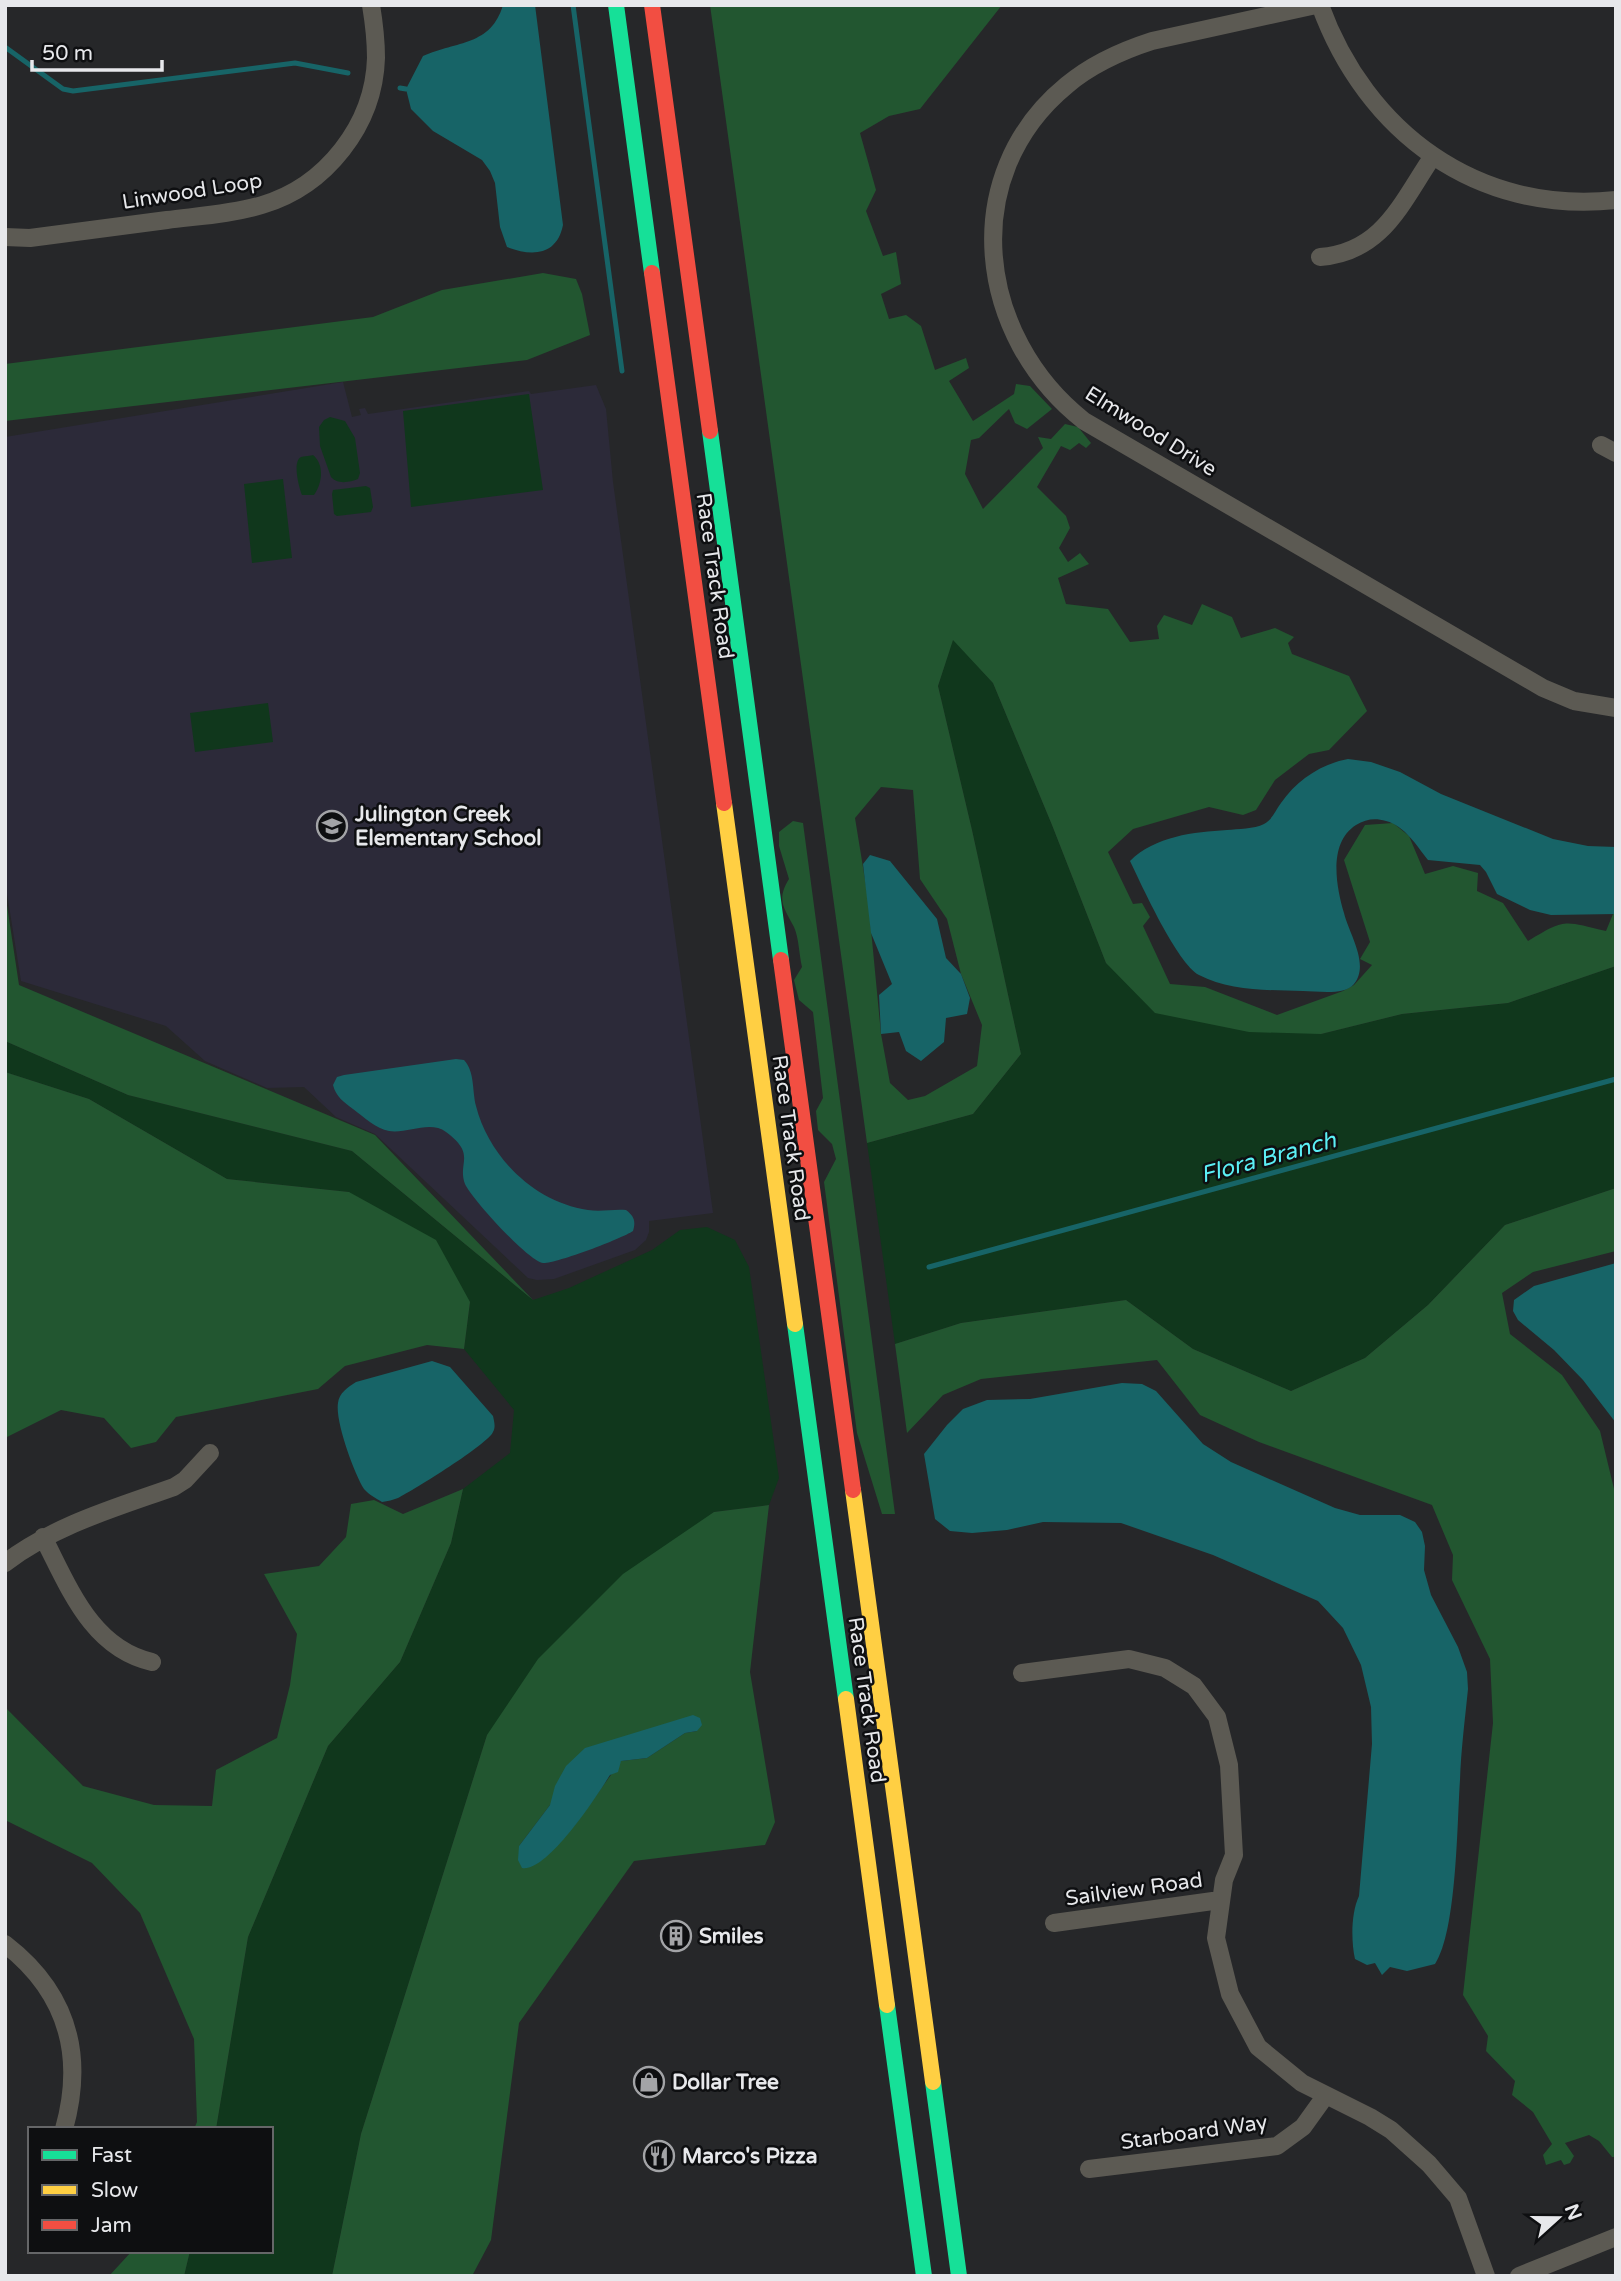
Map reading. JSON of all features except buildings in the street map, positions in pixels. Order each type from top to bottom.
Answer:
[{"type":"main road","name":"Race Track Road","points":[[616,5],[675,436],[731,718],[901,1969],[959,2276]]},
{"type":"main road","name":"Race Track Road","points":[[652,5],[715,469],[731,718],[901,1969],[924,2276]]},
{"type":"main road","points":[[675,436],[695,449],[715,469]]},
{"type":"street","name":"Linwood Loop","points":[[5,237],[30,238],[238,210],[284,197],[304,186],[340,154],[365,110],[376,61],[371,5]]},
{"type":"street","points":[[1317,5],[1354,78],[1393,123],[1433,156],[1463,174],[1517,193],[1574,202],[1616,200]]},
{"type":"street","name":"Elmwood Drive","points":[[1317,5],[1152,41],[1128,49],[1085,71],[1048,102],[1016,147],[998,200],[993,258],[998,288],[1014,338],[1049,388],[1084,421],[1543,688],[1574,701],[1616,708]]},
{"type":"street","points":[[1320,257],[1347,252],[1367,243],[1383,230],[1433,156]]},
{"type":"street","points":[[5,1563],[43,1537],[67,1526],[174,1487],[186,1480],[210,1453]]},
{"type":"street","points":[[43,1537],[68,1586],[102,1636],[121,1651],[152,1662]]},
{"type":"street","points":[[1022,1673],[1129,1660],[1166,1668],[1194,1686],[1217,1717],[1229,1765],[1234,1855],[1224,1880],[1216,1938],[1230,1994],[1258,2047],[1302,2083],[1391,2130],[1429,2164],[1458,2198],[1486,2276]]},
{"type":"street","name":"Sailview Road","points":[[1054,1923],[1220,1900]]},
{"type":"street","points":[[5,1944],[39,1975],[54,1997],[65,2022],[72,2046],[73,2076],[71,2107],[65,2127]]},
{"type":"street","name":"Starboard Way","points":[[1089,2169],[1278,2146],[1303,2127],[1326,2095]]},
{"type":"street","points":[[1518,2276],[1616,2237]]},
{"type":"shaded area","name":"Julington Creek Elementary School","points":[[343,382],[352,417],[361,415],[359,409],[365,408],[368,414],[529,391],[531,394],[596,385],[606,409],[613,482],[713,1213],[649,1221],[646,1240],[635,1250],[554,1279],[528,1278],[375,1134],[336,1117],[304,1087],[267,1088],[205,1061],[166,1026],[21,981],[5,881],[5,437]]},
{"type":"green space","points":[[710,5],[1002,5],[920,109],[889,116],[860,133],[876,190],[866,211],[883,256],[896,252],[901,284],[881,294],[889,319],[906,315],[921,326],[935,370],[966,358],[969,368],[949,381],[973,421],[1014,394],[1016,384],[1030,386],[1052,409],[1027,429],[1015,423],[1009,409],[979,438],[971,440],[965,474],[983,509],[1043,448],[1038,437],[1051,439],[1065,424],[1078,427],[1091,443],[1086,448],[1079,443],[1070,450],[1061,446],[1037,487],[1066,516],[1070,528],[1059,548],[1068,562],[1080,553],[1089,564],[1058,578],[1066,604],[1108,609],[1130,642],[1159,639],[1157,626],[1164,615],[1192,625],[1202,604],[1232,617],[1241,638],[1275,628],[1294,637],[1288,643],[1292,654],[1349,676],[1367,711],[1329,750],[1309,754],[1275,780],[1256,810],[1243,815],[1209,807],[1133,829],[1108,852],[1133,904],[1142,903],[1150,917],[1143,926],[1170,984],[1205,987],[1277,1015],[1354,985],[1372,965],[1360,959],[1370,942],[1344,860],[1365,825],[1393,823],[1409,836],[1425,874],[1453,866],[1478,873],[1477,891],[1503,903],[1528,941],[1550,928],[1565,924],[1606,931],[1613,914],[1616,914],[1616,966],[1508,1003],[1402,1014],[1321,1034],[1249,1032],[1155,1013],[1106,963],[993,683],[953,640],[938,686],[1021,1054],[973,1114],[867,1143]],"holes":[[[881,787],[913,790],[920,879],[947,919],[961,974],[982,1025],[977,1066],[925,1096],[908,1100],[890,1083],[881,1034],[868,898],[855,818]]]},
{"type":"green space","points":[[543,273],[576,279],[582,294],[590,335],[527,360],[5,421],[5,364],[373,317],[442,290]]},
{"type":"green space","points":[[529,394],[543,490],[411,507],[403,411]]},
{"type":"green space","points":[[330,417],[345,421],[355,438],[360,473],[358,479],[341,482],[331,477],[320,446],[319,427]]},
{"type":"green space","points":[[313,455],[321,469],[319,486],[314,495],[302,495],[297,475],[298,460]]},
{"type":"green space","points":[[283,479],[292,558],[252,563],[244,484]]},
{"type":"green space","points":[[366,486],[370,488],[373,507],[371,512],[337,516],[334,514],[333,490]]},
{"type":"green space","points":[[953,639],[993,683],[1106,963],[1321,1034],[1402,1014],[1508,1003],[1616,966],[1616,1188],[1505,1225],[1428,1305],[1365,1358],[1291,1391],[1193,1349],[1126,1300],[961,1323],[895,1344],[867,1143],[973,1114],[1021,1054],[938,686]]},
{"type":"green space","points":[[268,703],[273,742],[195,752],[190,713]]},
{"type":"green space","points":[[793,821],[803,823],[895,1514],[882,1514],[857,1433],[824,1182],[836,1159],[832,1144],[818,1130],[816,1111],[823,1098],[813,1012],[799,1000],[794,980],[802,967],[798,941],[782,898],[789,879],[779,846],[779,832]]},
{"type":"green space","points":[[5,892],[19,985],[375,1135],[533,1300],[352,1151],[128,1095],[5,1041]]},
{"type":"green space","points":[[5,1041],[128,1095],[352,1151],[533,1300],[569,1288],[652,1250],[680,1230],[707,1227],[735,1240],[749,1267],[779,1478],[769,1505],[714,1512],[487,1735],[361,2134],[332,2276],[184,2276],[190,2253],[273,2253],[273,2127],[216,2127],[248,1937],[328,1746],[400,1662],[451,1543],[463,1489],[510,1453],[514,1410],[464,1349],[470,1302],[349,1192],[227,1179],[89,1099],[5,1072]]},
{"type":"green space","points":[[5,1072],[89,1099],[227,1179],[349,1192],[436,1240],[470,1302],[464,1349],[427,1345],[345,1366],[318,1389],[176,1417],[156,1442],[131,1448],[104,1418],[61,1410],[5,1438]]},
{"type":"green space","points":[[1616,1188],[1616,1251],[1533,1272],[1502,1293],[1510,1334],[1562,1375],[1600,1431],[1616,1497],[1616,2157],[1612,2157],[1599,2141],[1589,2135],[1565,2143],[1574,2156],[1570,2163],[1564,2165],[1561,2160],[1546,2165],[1543,2155],[1552,2144],[1533,2112],[1512,2095],[1515,2081],[1486,2051],[1488,2036],[1463,1995],[1493,1723],[1490,1659],[1452,1580],[1453,1555],[1432,1505],[1259,1442],[1200,1415],[1157,1360],[981,1379],[943,1395],[907,1433],[895,1344],[961,1323],[1126,1300],[1193,1349],[1291,1391],[1365,1358],[1428,1305],[1505,1225]]},
{"type":"green space","points":[[463,1489],[451,1543],[400,1662],[328,1746],[248,1937],[216,2127],[195,2127],[197,2122],[194,2039],[140,1913],[92,1863],[5,1820],[5,1707],[83,1786],[154,1805],[212,1806],[216,1770],[277,1738],[290,1685],[297,1634],[264,1574],[319,1566],[346,1537],[351,1504],[374,1500],[403,1514]]},
{"type":"green space","points":[[769,1505],[750,1672],[775,1822],[765,1845],[634,1861],[519,2023],[491,2240],[472,2276],[332,2276],[361,2134],[487,1735],[538,1659],[623,1574],[714,1512]],"holes":[[[667,1725],[697,1731],[685,1733],[647,1758],[621,1761],[574,1826],[519,1846],[550,1805],[622,1738]]]},
{"type":"green space","points":[[130,2253],[190,2253],[184,2276],[109,2276]]},
{"type":"water","points":[[503,5],[535,5],[563,225],[555,243],[542,251],[526,252],[507,247],[500,227],[495,183],[490,171],[482,160],[433,131],[411,109],[406,89],[423,56],[481,35],[498,18]]},
{"type":"water","points":[[1348,759],[1371,762],[1400,772],[1441,794],[1553,839],[1588,846],[1616,847],[1616,914],[1551,915],[1530,910],[1497,894],[1480,865],[1428,860],[1399,827],[1386,821],[1363,821],[1347,833],[1341,843],[1336,866],[1341,902],[1359,958],[1358,976],[1350,988],[1330,992],[1263,990],[1223,984],[1199,975],[1190,968],[1171,940],[1130,861],[1151,846],[1176,837],[1264,824],[1302,780],[1319,769]]},
{"type":"water","points":[[870,855],[890,861],[937,919],[946,958],[961,974],[970,998],[967,1014],[946,1018],[944,1042],[921,1061],[906,1051],[899,1032],[881,1034],[879,995],[892,984],[871,933],[863,864]]},
{"type":"water","points":[[464,1060],[468,1065],[476,1106],[491,1143],[517,1174],[550,1198],[568,1205],[593,1211],[626,1210],[634,1219],[633,1231],[560,1260],[543,1263],[536,1260],[501,1228],[465,1184],[464,1153],[446,1132],[433,1127],[396,1131],[379,1128],[344,1101],[333,1085],[337,1077],[344,1075]]},
{"type":"water","points":[[1616,1263],[1616,1423],[1583,1380],[1554,1350],[1518,1320],[1513,1311],[1514,1300],[1534,1286]]},
{"type":"water","points":[[432,1361],[450,1367],[493,1416],[494,1430],[478,1446],[434,1477],[398,1498],[382,1502],[364,1489],[355,1471],[339,1422],[340,1396],[356,1382]]},
{"type":"water","points":[[1122,1383],[1142,1384],[1156,1391],[1203,1444],[1231,1462],[1335,1508],[1360,1515],[1400,1515],[1415,1522],[1422,1532],[1425,1546],[1424,1570],[1431,1595],[1458,1647],[1467,1672],[1468,1689],[1452,1903],[1448,1927],[1435,1964],[1407,1971],[1390,1967],[1382,1975],[1375,1963],[1367,1965],[1355,1959],[1352,1927],[1359,1896],[1372,1744],[1371,1707],[1361,1665],[1343,1628],[1318,1601],[1213,1555],[1121,1523],[1043,1522],[1007,1530],[972,1533],[950,1531],[935,1519],[924,1454],[963,1409],[987,1400],[1030,1399]]},
{"type":"water","points":[[693,1715],[700,1718],[702,1725],[697,1731],[685,1733],[647,1758],[621,1761],[618,1772],[610,1775],[583,1815],[557,1846],[544,1859],[522,1868],[518,1860],[519,1846],[550,1805],[555,1786],[566,1766],[585,1748]]},
{"type":"waterway","points":[[573,5],[622,371]]},
{"type":"waterway","points":[[5,47],[63,89],[73,91],[295,63],[348,73]]},
{"type":"waterway","points":[[400,88],[406,89]]},
{"type":"waterway","name":"Flora Branch","points":[[929,1267],[1616,1079]]},
{"type":"traffic: fast","points":[[616,5],[652,273]]},
{"type":"traffic: fast","points":[[710,431],[781,960]]},
{"type":"traffic: fast","points":[[795,1324],[846,1699]]},
{"type":"traffic: fast","points":[[887,2005],[924,2276]]},
{"type":"traffic: fast","points":[[933,2082],[959,2276]]},
{"type":"traffic: slow","points":[[724,803],[795,1324]]},
{"type":"traffic: slow","points":[[853,1490],[933,2082]]},
{"type":"traffic: slow","points":[[846,1699],[887,2005]]},
{"type":"traffic: jam","points":[[652,5],[710,431]]},
{"type":"traffic: jam","points":[[652,273],[724,803]]},
{"type":"traffic: jam","points":[[781,960],[853,1490]]},
{"type":"place","name":"Julington Creek Elementary School","points":[[332,826]]},
{"type":"place","name":"Smiles","points":[[676,1936]]},
{"type":"place","name":"Dollar Tree","points":[[649,2082]]},
{"type":"place","name":"Marco's Pizza","points":[[659,2156]]}]
